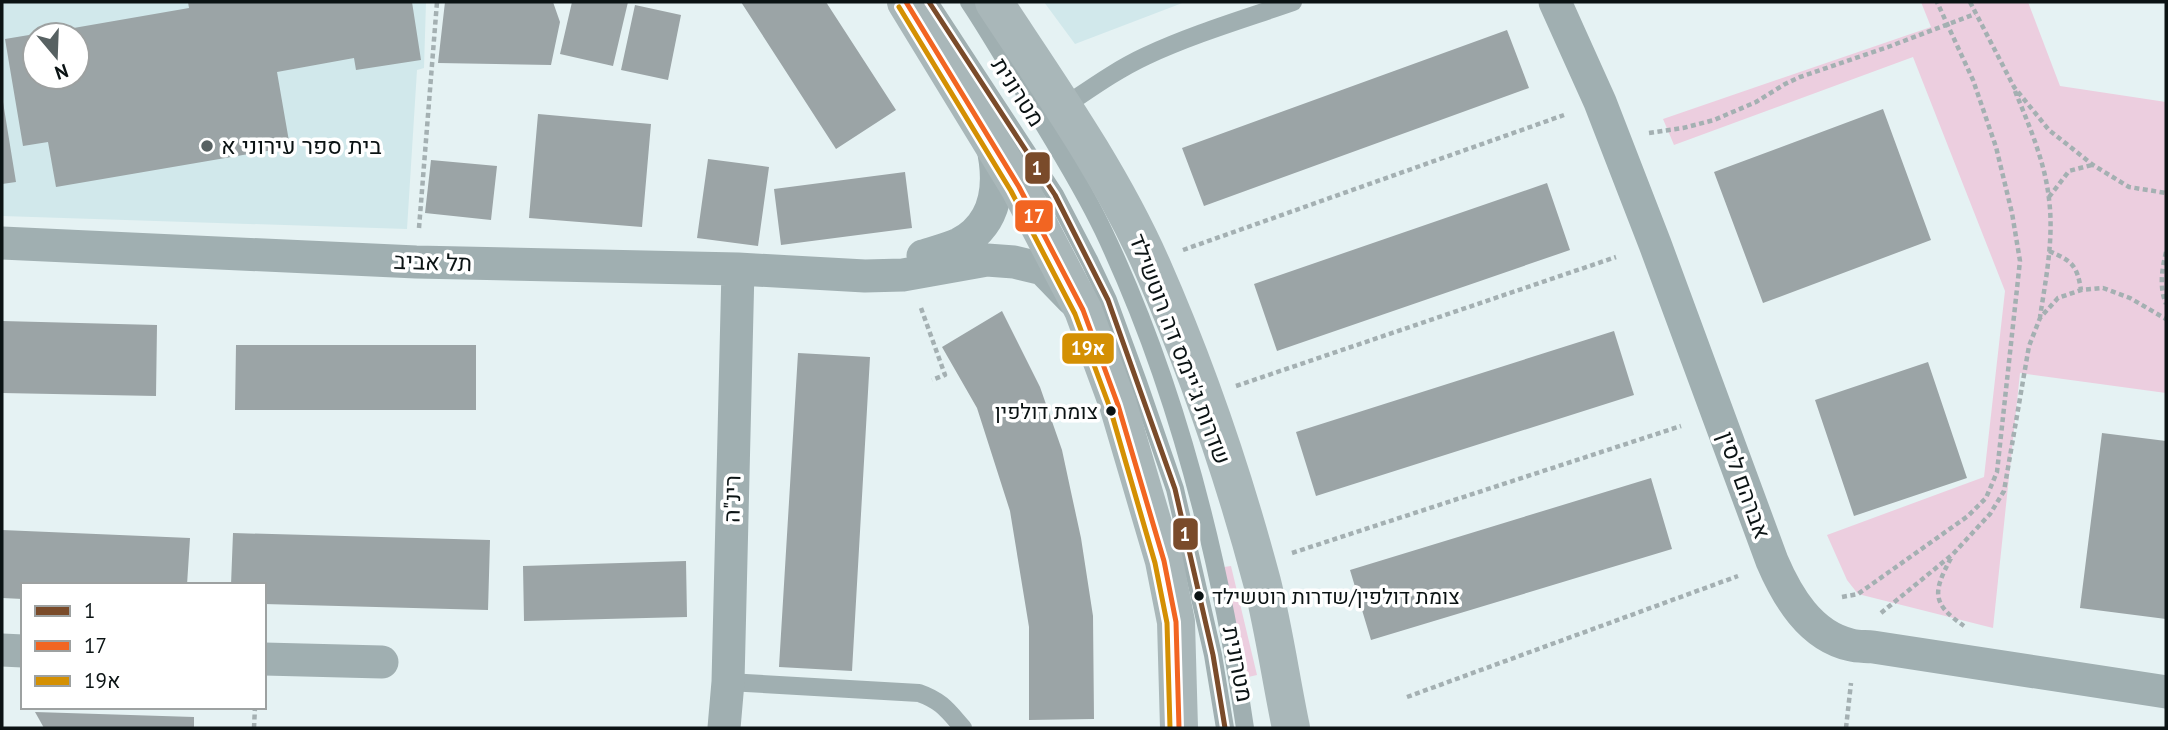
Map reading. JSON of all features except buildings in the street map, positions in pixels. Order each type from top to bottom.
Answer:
[{"type":"street","points":[[906,2],[1019,187],[1083,310],[1118,405],[1164,561],[1176,622],[1179,728]]},
{"type":"street","name":"שדרות ג'יימס דה רוטשילד","points":[[994,2],[1063,107],[1128,218],[1152,266],[1204,398],[1262,584],[1291,728]]},
{"type":"street","name":"אברהם לסין","points":[[1555,2],[1600,103],[1655,244],[1772,561],[1782,585],[1802,615],[1826,635],[1851,645],[2166,692]]},
{"type":"street","name":"תל אביב","points":[[864,276],[959,244],[974,234],[986,220],[997,190],[997,165],[990,138]]},
{"type":"street","name":"תל אביב","points":[[2,243],[416,262],[738,269],[864,276],[903,275],[987,260],[1014,262],[1043,270],[1083,310]]},
{"type":"street","name":"רינ\"ה","points":[[724,728],[728,682],[738,269]]},
{"type":"street","points":[[2,650],[21,651]]},
{"type":"street","points":[[266,659],[382,662]]},
{"type":"lane","name":"מטרונית","points":[[929,2],[1055,195],[1108,300],[1175,489],[1213,656],[1225,728]]},
{"type":"lane","name":"מטרונית","points":[[969,2],[1079,183],[1129,288],[1174,414],[1201,507],[1245,728]]},
{"type":"lane","points":[[1063,107],[1146,56],[1180,41],[1293,2]]},
{"type":"lane","points":[[728,682],[919,693],[933,698],[948,709],[963,728]]},
{"type":"path","points":[[416,262],[437,2]]},
{"type":"path","points":[[1842,597],[1858,594],[1968,516],[1986,498],[1997,472],[2020,261],[1996,147],[1973,80],[1937,2]]},
{"type":"path","points":[[1879,614],[1953,554],[1990,514],[2004,491],[2029,346],[2040,318],[2051,235],[2049,197],[2039,156],[2014,87],[1970,2]]},
{"type":"path","points":[[1644,134],[1714,120],[1756,103],[1800,76],[1975,14]]},
{"type":"path","points":[[2014,87],[2049,130],[2093,165],[2129,187],[2166,193]]},
{"type":"path","points":[[1177,252],[1564,115]]},
{"type":"path","points":[[2049,197],[2069,171],[2093,165]]},
{"type":"path","points":[[2049,251],[2069,260],[2078,273],[2081,290]]},
{"type":"path","points":[[2166,252],[2162,268],[2162,294],[2166,304]]},
{"type":"path","points":[[1228,388],[1616,257]]},
{"type":"path","points":[[2040,318],[2058,298],[2081,290],[2103,288],[2130,298],[2166,319]]},
{"type":"path","points":[[921,308],[945,375],[932,380]]},
{"type":"path","points":[[1291,553],[1681,426]]},
{"type":"path","points":[[1953,554],[1941,576],[1937,594],[1942,609],[1968,628]]},
{"type":"path","points":[[1407,697],[1738,576]]},
{"type":"path","points":[[1846,728],[1851,684]]},
{"type":"path","points":[[254,728],[255,709]]},
{"type":"shaded area","name":"בית ספר עירוני א","points":[[2,2],[426,2],[424,68],[417,70],[407,229],[2,216]]},
{"type":"shaded area","points":[[1044,2],[1185,2],[1075,44]]},
{"type":"shaded area","points":[[1921,2],[2028,2],[2060,86],[2166,102],[2166,393],[2020,373],[1993,628],[1858,594],[1847,580],[1827,535],[1984,477],[2005,291],[1913,57],[1674,145],[1663,119],[1931,27]]},
{"type":"shaded area","points":[[1231,566],[1257,675],[1244,678],[1224,567]]},
{"type":"transit line","name":"17","points":[[906,2],[1019,187],[1083,310],[1118,405],[1164,561],[1176,622],[1179,728]]},
{"type":"transit line","name":"1","points":[[929,2],[1055,195],[1108,300],[1175,489],[1213,655],[1225,728]]},
{"type":"transit line","name":"19א","points":[[899,7],[1011,191],[1075,314],[1110,408],[1155,563],[1167,623],[1170,728]]},
{"type":"place","name":"בית ספר עירוני א","points":[[207,146]]},
{"type":"place","name":"צומת דולפין","points":[[1111,411]]},
{"type":"place","name":"צומת דולפין/שדרות רוטשילד","points":[[1199,596]]}]
